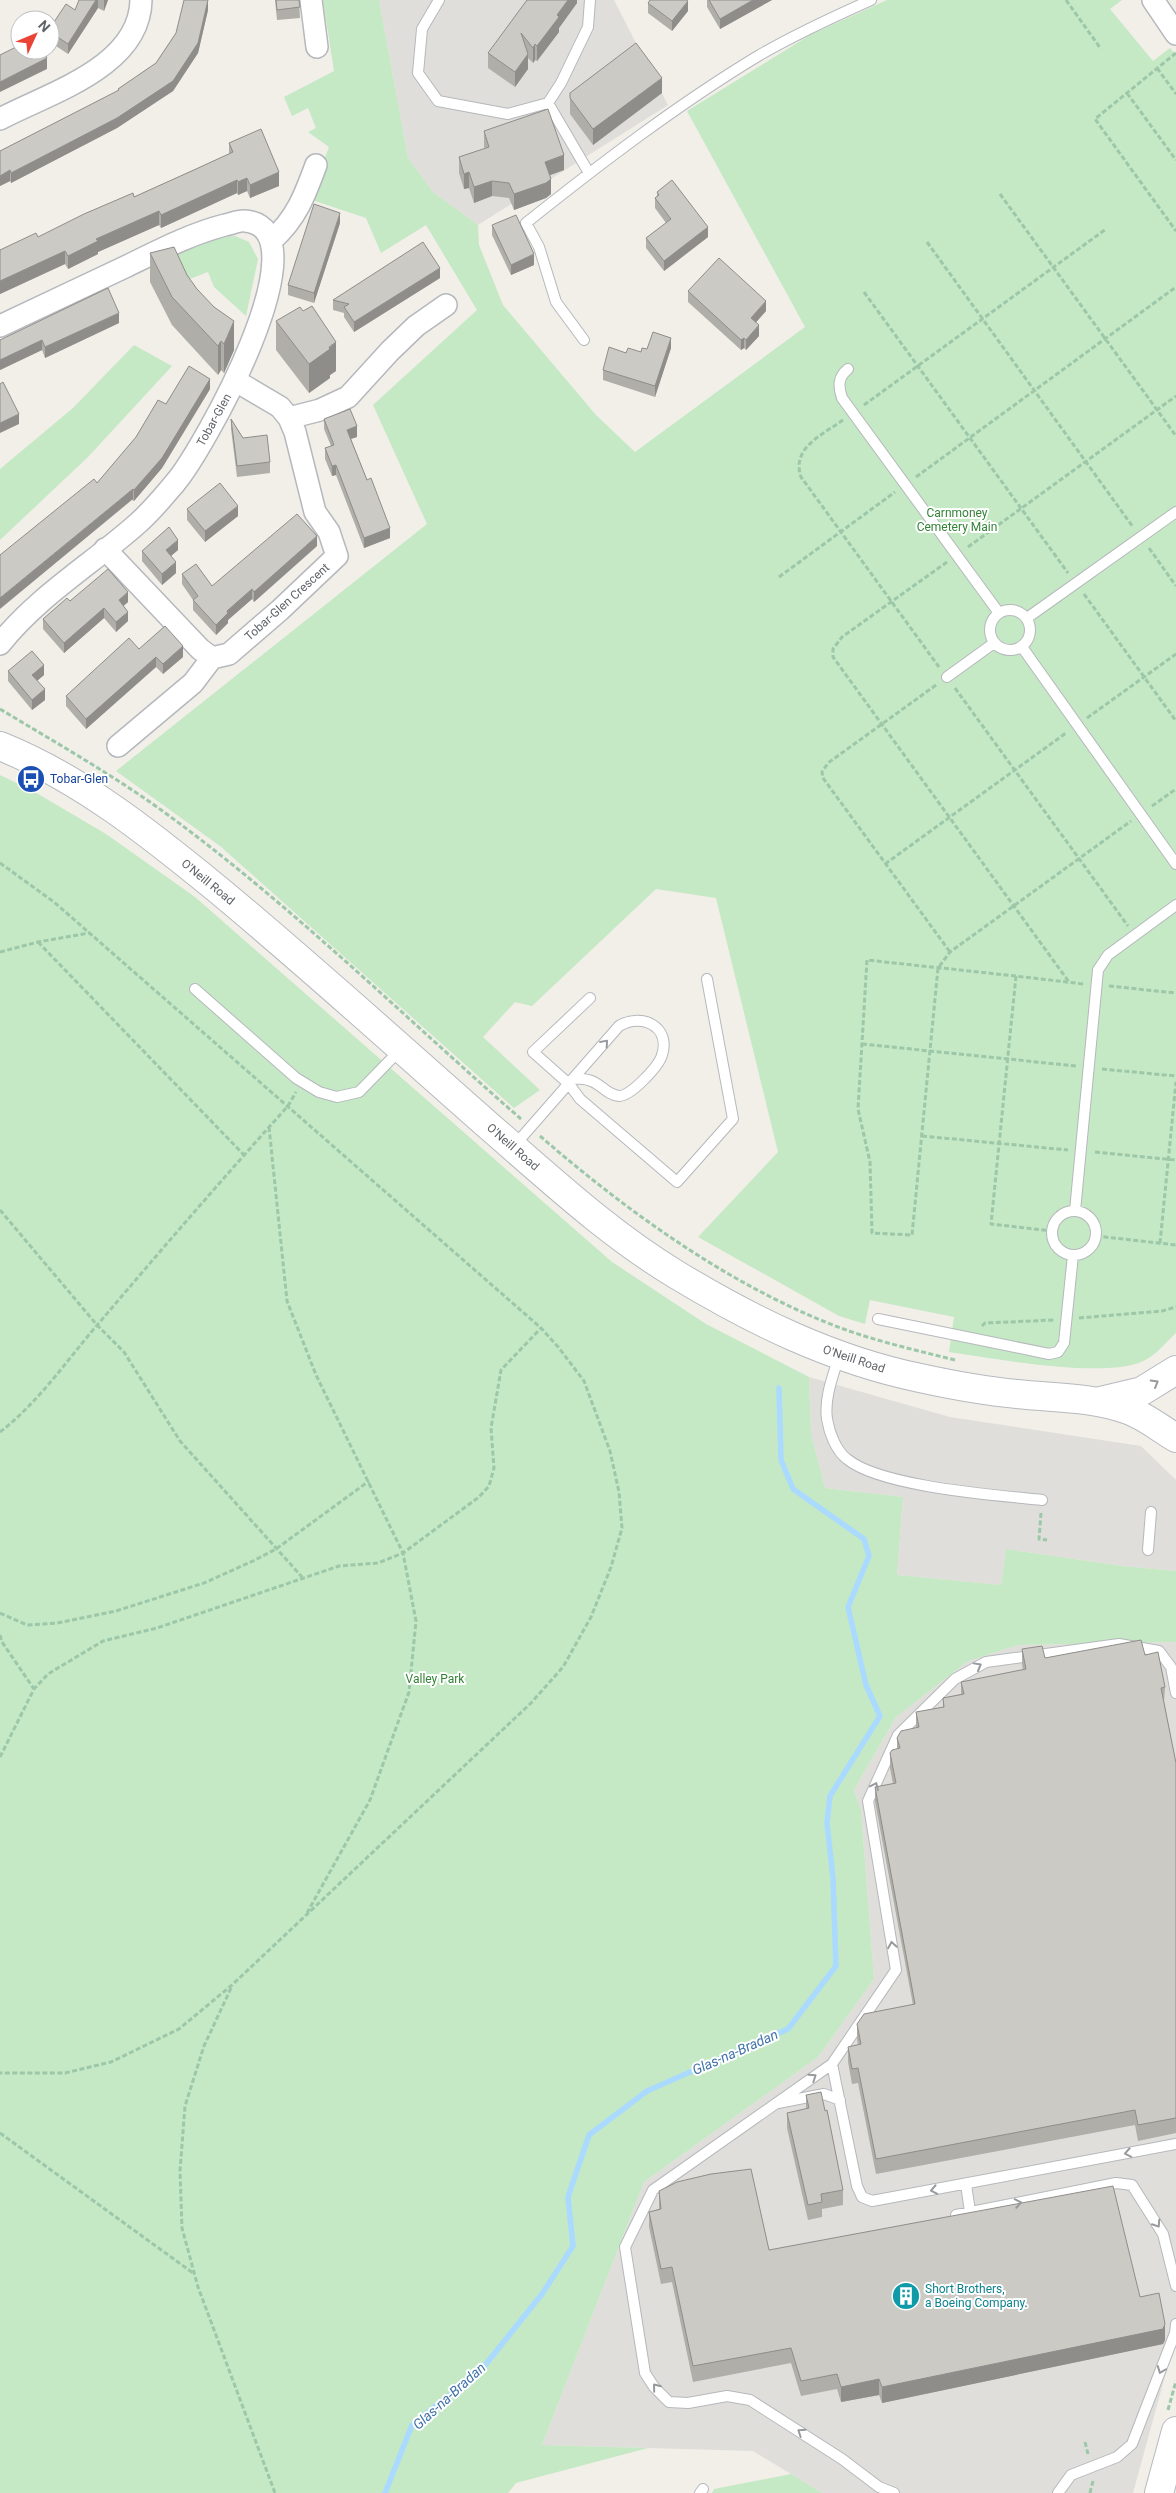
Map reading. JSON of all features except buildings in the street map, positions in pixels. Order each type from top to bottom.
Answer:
[{"type":"main road","name":"O'Neill Road","points":[[0,746],[66,780],[130,821],[257,922],[401,1049],[521,1137],[604,1223],[672,1272],[774,1328],[840,1355],[876,1367],[960,1386],[1015,1394],[1099,1402],[1130,1410],[1176,1438]]},
{"type":"main road","name":"O'Neill Road","points":[[1099,1402],[1142,1391],[1176,1370]]},
{"type":"main road","points":[[1159,2493],[1176,2431]]},
{"type":"street","points":[[0,119],[52,96],[117,55],[140,17],[141,0]]},
{"type":"street","points":[[311,0],[316,47]]},
{"type":"street","points":[[1153,0],[1176,34]]},
{"type":"street","points":[[0,326],[165,247],[207,230],[244,220],[260,226],[272,240],[288,226],[302,204],[316,165]]},
{"type":"street","name":"Tobar-Glen","points":[[0,644],[15,625],[105,549],[138,524],[177,481],[207,435],[247,356],[271,280],[272,240]]},
{"type":"street","points":[[289,418],[320,410],[348,397],[416,326],[446,305]]},
{"type":"street","name":"Tobar-Glen Crescent","points":[[212,658],[229,654],[280,610],[336,556],[329,532],[315,512],[295,432],[289,418],[280,407],[236,381]]},
{"type":"street","points":[[105,549],[200,649],[212,658],[193,683],[118,746]]},
{"type":"lane","points":[[439,0],[422,29],[418,73],[438,100],[508,114],[548,103],[561,83],[588,27],[590,0]]},
{"type":"lane","points":[[584,340],[556,302],[539,247],[526,223],[589,173],[680,107],[758,56],[816,25],[871,0]]},
{"type":"lane","points":[[548,103],[589,173]]},
{"type":"lane","points":[[848,369],[842,374],[839,389],[842,398],[998,613]]},
{"type":"lane","points":[[1027,618],[1176,512]]},
{"type":"lane","points":[[1016,610],[1027,618],[1030,630],[1022,647],[1008,651],[994,643],[989,626],[998,613],[1016,610]]},
{"type":"lane","points":[[947,677],[994,643]]},
{"type":"lane","points":[[1022,647],[1176,864]]},
{"type":"lane","points":[[1075,1211],[1097,985],[1101,963],[1108,955],[1176,905]]},
{"type":"lane","points":[[590,998],[533,1052],[571,1082],[580,1099],[677,1182],[733,1119],[707,979]]},
{"type":"lane","points":[[195,989],[303,1082],[319,1092],[337,1097],[359,1092],[401,1049]]},
{"type":"lane","points":[[521,1137],[619,1026],[627,1021],[642,1020],[650,1023],[662,1037],[662,1056],[634,1090],[628,1094],[619,1096],[608,1093],[589,1080],[571,1082]]},
{"type":"lane","points":[[1075,1211],[1089,1217],[1094,1223],[1096,1236],[1093,1245],[1088,1250],[1073,1255],[1060,1250],[1056,1245],[1052,1231],[1057,1219],[1062,1214],[1075,1211]]},
{"type":"lane","points":[[878,1318],[1049,1354],[1058,1352],[1064,1343],[1073,1255]]},
{"type":"lane","points":[[840,1355],[829,1389],[827,1419],[835,1444],[846,1459],[870,1471],[920,1484],[1042,1500]]},
{"type":"lane","points":[[1148,1550],[1151,1512]]},
{"type":"lane","points":[[894,2493],[879,2487],[842,2459],[750,2400],[727,2396],[688,2403],[669,2402],[654,2387],[645,2373],[625,2247],[653,2190],[832,2064],[896,1970],[868,1801],[898,1735],[955,1679],[986,1662],[1119,1644],[1159,1651],[1172,1668],[1176,1693]]},
{"type":"lane","points":[[832,2064],[862,2197],[872,2201],[1176,2144]]},
{"type":"lane","points":[[772,2105],[824,2094],[840,2100]]},
{"type":"lane","points":[[942,2218],[1116,2183],[1132,2185],[1163,2234],[1176,2286]]},
{"type":"lane","points":[[966,2184],[970,2212]]},
{"type":"lane","points":[[1058,2493],[1071,2475],[1117,2457],[1132,2444],[1175,2334],[1176,2324]]},
{"type":"path","points":[[1066,0],[1100,49]]},
{"type":"path","points":[[1176,52],[1095,119],[1176,231]]},
{"type":"path","points":[[1157,68],[1176,94]]},
{"type":"path","points":[[1127,93],[1176,160]]},
{"type":"path","points":[[1000,194],[1176,436]]},
{"type":"path","points":[[1106,229],[803,450],[798,458],[797,466],[801,477],[1135,935]]},
{"type":"path","points":[[927,242],[1176,586]]},
{"type":"path","points":[[779,576],[1176,287]]},
{"type":"path","points":[[864,292],[1176,721]]},
{"type":"path","points":[[1069,982],[834,657],[833,649],[842,637],[1176,396]]},
{"type":"path","points":[[885,864],[1176,654]]},
{"type":"path","points":[[947,677],[825,765],[822,772],[823,778],[950,952]]},
{"type":"path","points":[[0,709],[107,774],[157,807],[217,853],[377,990],[521,1137],[579,1170],[648,1221],[729,1273],[795,1308],[848,1330],[961,1361]]},
{"type":"path","points":[[1176,789],[950,952],[938,968],[912,1235],[872,1233],[870,1162],[858,1108],[868,960],[938,968],[1176,993]]},
{"type":"path","points":[[0,863],[54,902],[541,1328],[560,1348],[584,1381],[610,1451],[619,1492],[622,1528],[611,1567],[592,1617],[563,1667],[532,1703],[232,1985],[179,2029],[111,2062],[65,2073],[0,2072]]},
{"type":"path","points":[[0,952],[38,942],[89,933]]},
{"type":"path","points":[[38,942],[244,1155]]},
{"type":"path","points":[[1016,976],[991,1224],[1052,1231]]},
{"type":"path","points":[[862,1044],[1176,1076]]},
{"type":"path","points":[[0,1432],[22,1415],[56,1378],[97,1325],[288,1106],[303,1082]]},
{"type":"path","points":[[1160,1243],[1176,1082]]},
{"type":"path","points":[[269,1127],[287,1301],[316,1375],[403,1553],[416,1621],[409,1692],[370,1800],[305,1917]]},
{"type":"path","points":[[922,1136],[1176,1160]]},
{"type":"path","points":[[0,1210],[97,1325],[124,1352],[180,1441],[302,1578]]},
{"type":"path","points":[[1096,1236],[1176,1245]]},
{"type":"path","points":[[1078,1318],[1162,1311],[1176,1307]]},
{"type":"path","points":[[967,1337],[985,1323],[1057,1320]]},
{"type":"path","points":[[0,1756],[34,1689],[48,1674],[103,1641],[157,1628],[339,1566],[378,1563],[403,1553],[479,1497],[489,1486],[494,1468],[491,1428],[502,1370],[541,1328]]},
{"type":"path","points":[[0,1613],[27,1625],[57,1623],[116,1611],[204,1583],[253,1562],[276,1549],[369,1481]]},
{"type":"path","points":[[1042,1500],[1039,1539],[1047,1540]]},
{"type":"path","points":[[0,1635],[2,1642],[34,1689]]},
{"type":"path","points":[[232,1985],[204,2046],[185,2106],[180,2172],[182,2228],[193,2273],[275,2493]]},
{"type":"path","points":[[0,2132],[193,2273]]},
{"type":"shaded area","points":[[379,0],[614,0],[668,105],[478,225],[433,192],[408,158]]},
{"type":"shaded area","points":[[809,1377],[950,1417],[1141,1446],[1176,1480],[1176,1571],[1122,1566],[1006,1549],[1001,1585],[897,1575],[903,1497],[825,1488],[811,1434]]},
{"type":"shaded area","points":[[1176,1642],[1176,2336],[1133,2493],[822,2493],[753,2451],[542,2445],[644,2182],[818,2057],[874,1979],[861,1810],[854,1790],[896,1717],[968,1661],[1018,1645]]},
{"type":"green space","name":"Carnmoney Cemetery Main","points":[[323,0],[379,0],[408,158],[433,192],[478,225],[479,245],[503,305],[596,415],[635,452],[805,327],[687,111],[810,35],[887,0],[1122,0],[1110,9],[1153,61],[1170,48],[1176,55],[1176,1333],[1147,1359],[1130,1365],[1108,1368],[1081,1368],[1022,1363],[949,1352],[954,1317],[870,1300],[865,1324],[839,1316],[698,1237],[778,1152],[716,898],[656,889],[532,1006],[515,1002],[483,1037],[540,1090],[514,1108],[220,846],[116,771],[427,524],[373,405],[477,310],[426,225],[381,253],[366,218],[309,199],[329,147],[308,132],[316,128],[308,108],[292,116],[284,97],[334,71]]},
{"type":"green space","points":[[235,236],[249,242],[258,259],[246,316],[214,287],[208,272],[179,283],[150,264],[202,243]]},
{"type":"green space","points":[[134,345],[172,366],[88,457],[0,540],[0,469],[73,408]]},
{"type":"green space","name":"Valley Park","points":[[0,775],[33,791],[106,834],[195,897],[612,1262],[706,1324],[809,1377],[811,1434],[825,1488],[903,1497],[897,1575],[1001,1585],[1006,1549],[1122,1566],[1176,1571],[1176,1642],[1018,1645],[968,1661],[896,1717],[854,1790],[861,1810],[874,1979],[818,2057],[644,2182],[542,2445],[648,2448],[516,2483],[508,2493],[0,2493]]},
{"type":"green space","points":[[791,2474],[822,2493],[712,2493],[714,2489]]},
{"type":"waterway","name":"Glas-na-Bradan","points":[[385,2493],[412,2425],[482,2369],[542,2294],[573,2246],[568,2197],[589,2135],[647,2091],[788,2029],[836,1966],[833,1878],[827,1823],[830,1796],[880,1716],[866,1685],[848,1607],[869,1556],[864,1539],[793,1489],[781,1460],[779,1388]]},
{"type":"place","name":"Tobar-Glen","points":[[31,779]]},
{"type":"place","name":"Short Brothers, a Boeing Company.","points":[[906,2296]]}]
